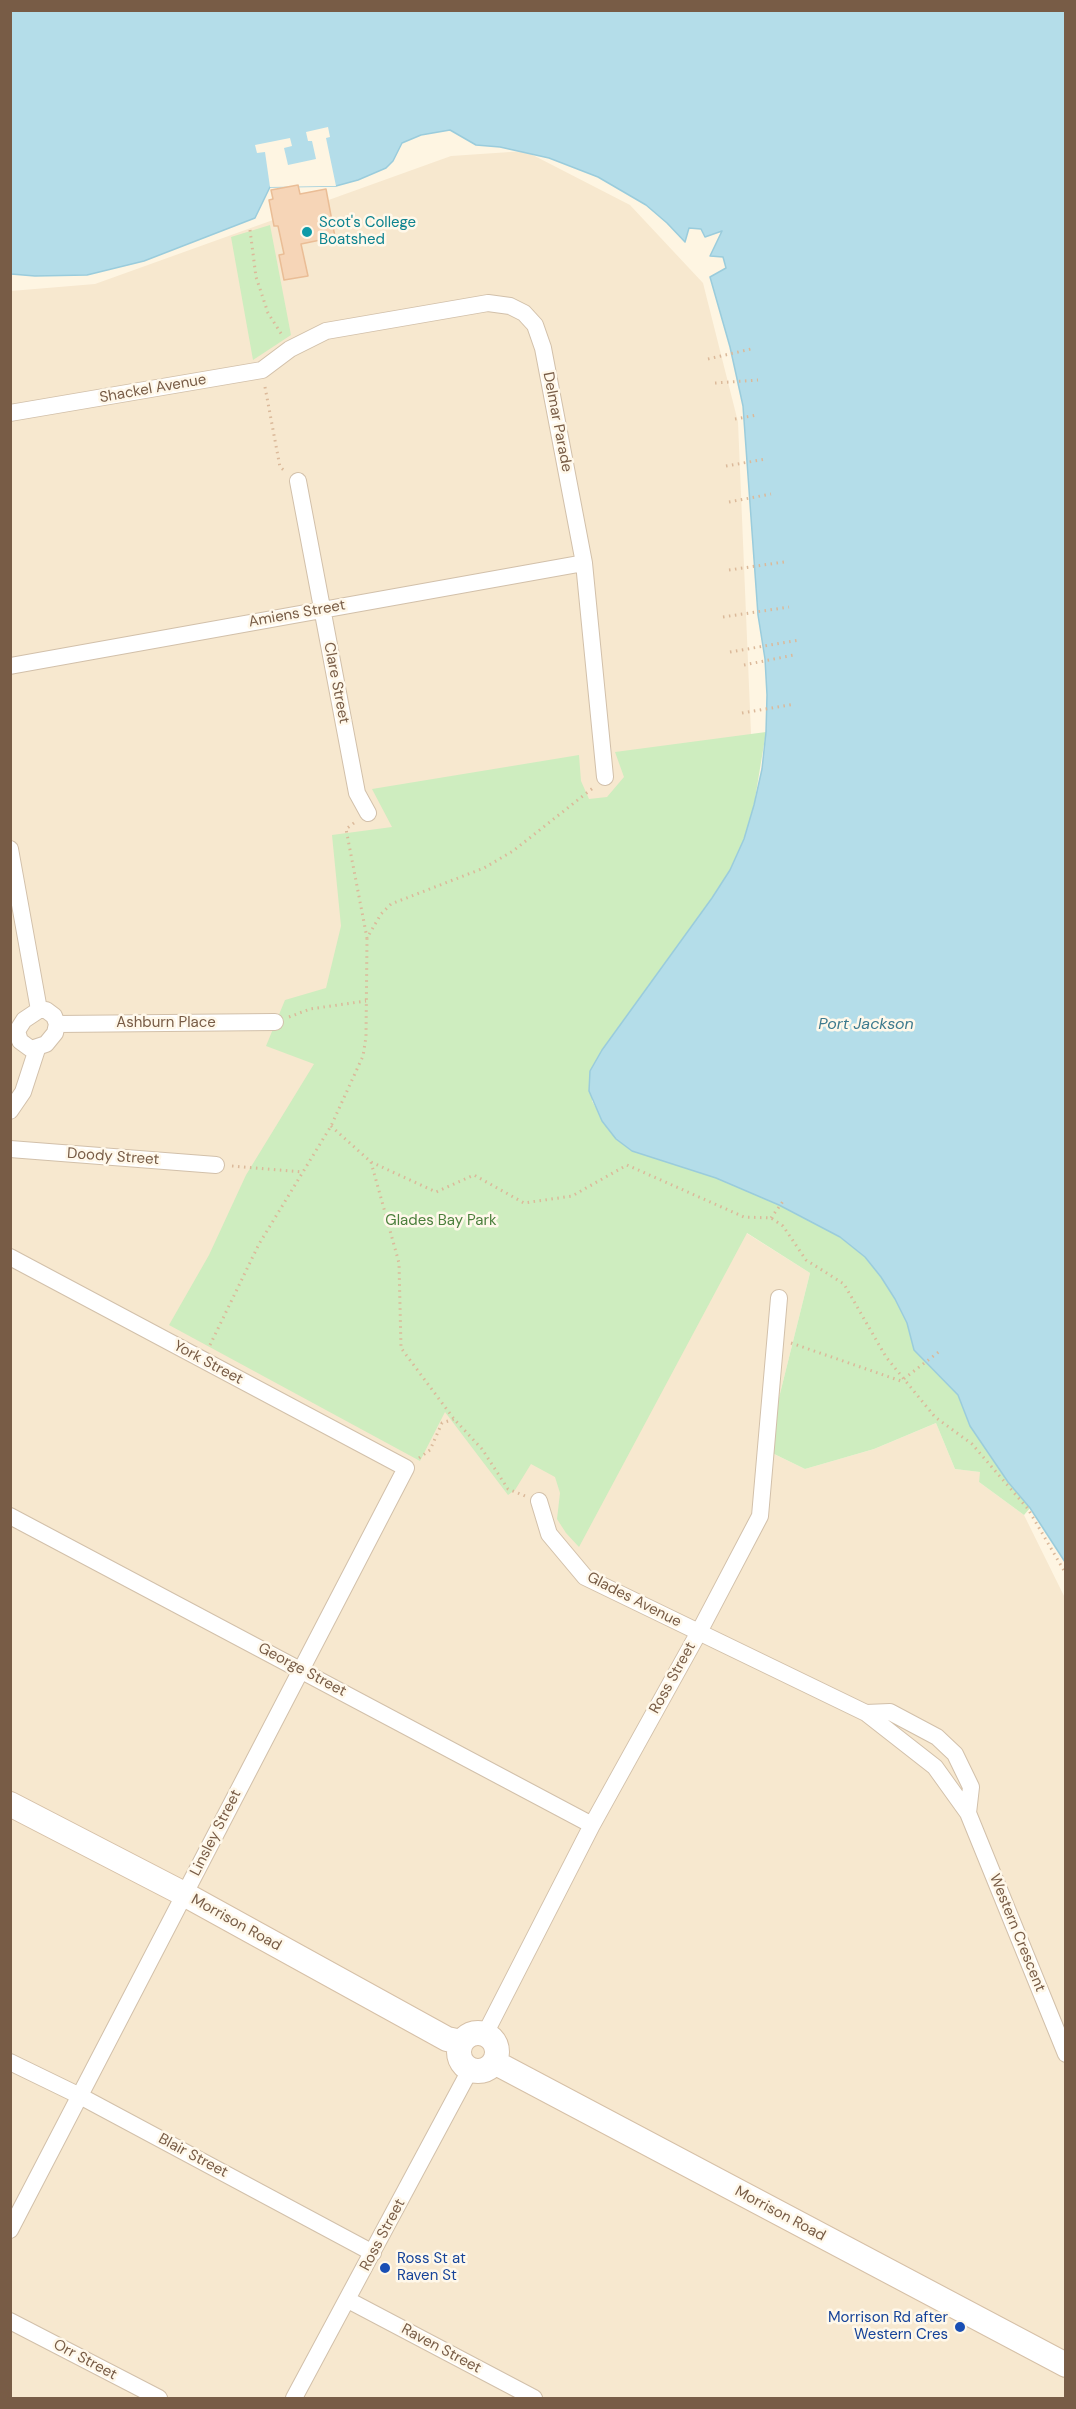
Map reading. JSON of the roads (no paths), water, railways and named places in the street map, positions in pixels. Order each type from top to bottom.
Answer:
[{"type":"street","name":"Delmar Parade","points":[[290,350],[326,331],[488,303],[510,306],[524,313],[535,325],[543,348],[584,562],[605,777]]},
{"type":"street","name":"Shackel Avenue","points":[[10,413],[262,370],[290,350]]},
{"type":"street","name":"Clare Street","points":[[298,481],[357,793],[368,813]]},
{"type":"street","name":"Amiens Street","points":[[10,666],[584,562]]},
{"type":"street","points":[[10,849],[39,1010]]},
{"type":"street","points":[[10,1111],[23,1092],[37,1049],[46,1044],[55,1033],[57,1024],[54,1016],[46,1010],[39,1010],[24,1020],[14,1032],[25,1046],[37,1049]]},
{"type":"street","name":"Ashburn Place","points":[[57,1024],[275,1022]]},
{"type":"street","name":"Doody Street","points":[[10,1149],[216,1165]]},
{"type":"street","name":"York Street","points":[[10,1257],[406,1468]]},
{"type":"street","name":"Ross Street","points":[[485,2034],[592,1825],[699,1632],[760,1516],[779,1298]]},
{"type":"street","name":"Linsley Street","points":[[10,2230],[406,1468]]},
{"type":"street","name":"Glades Avenue","points":[[539,1501],[549,1534],[585,1577],[699,1632]]},
{"type":"street","name":"George Street","points":[[10,1516],[592,1825]]},
{"type":"street","name":"Western Crescent","points":[[699,1632],[866,1713],[935,1767],[968,1813],[1065,2054]]},
{"type":"street","name":"Western Crescent","points":[[866,1713],[890,1712],[937,1737],[955,1754],[971,1787],[968,1813]]},
{"type":"street","name":"Morrison Road","points":[[10,1804],[184,1894],[447,2039],[461,2042]]},
{"type":"street","points":[[472,2034],[485,2034],[495,2042],[497,2048],[494,2062],[481,2071],[470,2070],[460,2060],[461,2042],[472,2034]]},
{"type":"street","name":"Blair Street","points":[[10,2062],[80,2096],[373,2253]]},
{"type":"street","name":"Morrison Road","points":[[494,2062],[1065,2365]]},
{"type":"street","name":"Ross Street","points":[[294,2398],[470,2070]]},
{"type":"street","name":"Raven Street","points":[[348,2300],[534,2398]]},
{"type":"street","name":"Orr Street","points":[[10,2321],[159,2398]]},
{"type":"water","name":"Port Jackson","points":[[10,11],[1065,11],[1065,1562],[1030,1508],[1008,1482],[970,1426],[958,1395],[914,1350],[907,1323],[895,1299],[865,1257],[840,1237],[779,1205],[716,1178],[632,1151],[616,1139],[602,1121],[589,1091],[590,1071],[602,1050],[730,870],[744,839],[762,769],[767,695],[765,659],[758,615],[743,406],[730,347],[710,277],[726,268],[723,257],[710,256],[722,231],[705,237],[701,229],[689,228],[685,242],[646,205],[598,177],[549,158],[500,147],[476,145],[450,130],[421,135],[402,143],[393,161],[386,168],[358,180],[336,186],[270,187],[255,218],[144,261],[87,275],[11,274]]},
{"type":"place","name":"Scot's College Boatshed","points":[[307,232]]},
{"type":"place","name":"Ross St at Raven St","points":[[385,2268]]},
{"type":"place","name":"Morrison Rd after Western Cres","points":[[960,2327]]},
{"type":"park label","name":"Glades Bay Park","points":[[441,1221]]}]
